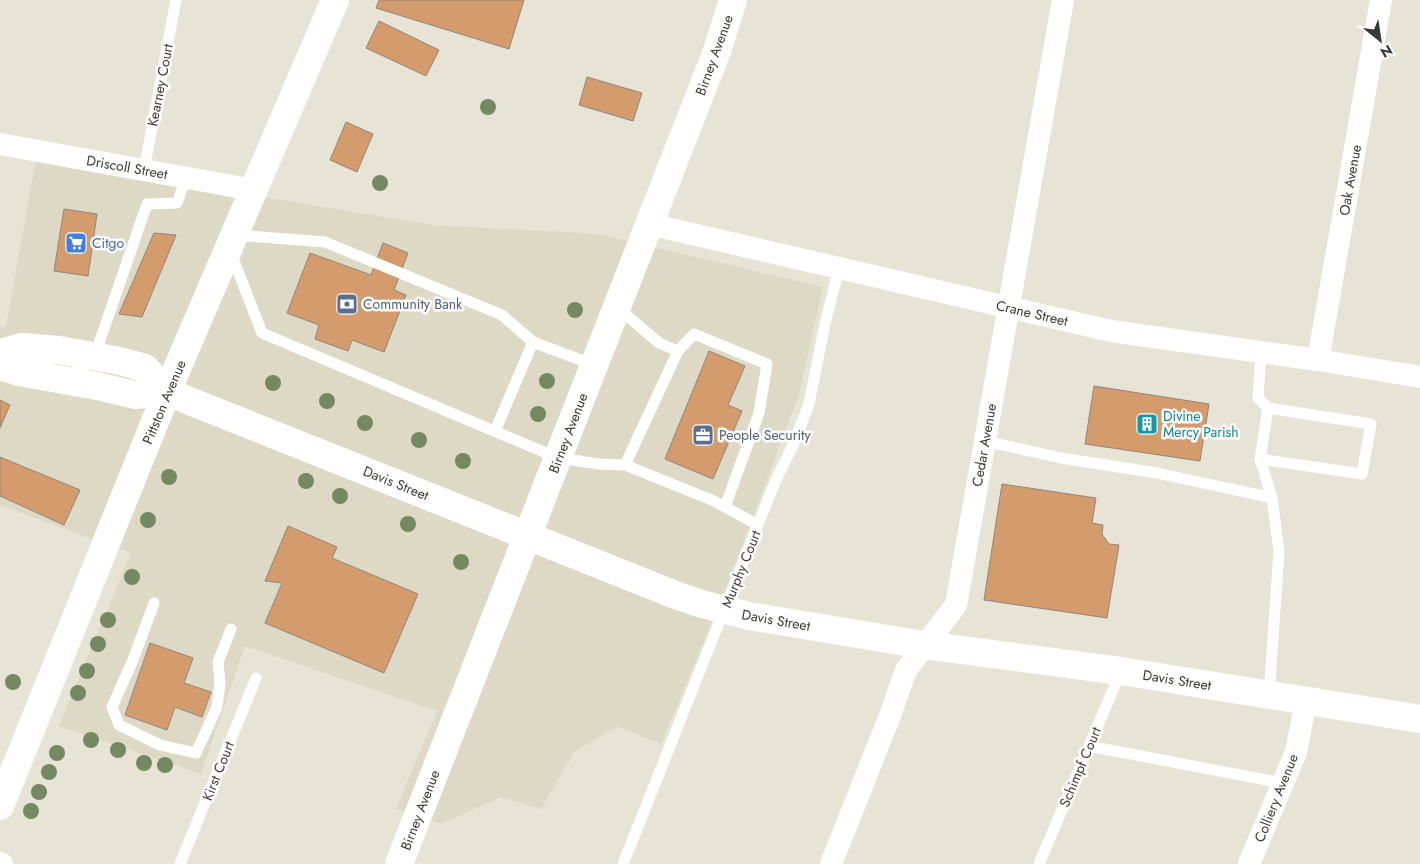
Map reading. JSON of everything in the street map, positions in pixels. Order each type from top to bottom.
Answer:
[{"type":"main road","name":"Pittston Avenue","points":[[0,806],[167,392],[335,0]]},
{"type":"main road","name":"Birney Avenue","points":[[399,864],[717,51],[733,0]]},
{"type":"main road","name":"Davis Street","points":[[0,353],[22,347],[59,350],[95,355],[145,368],[167,392],[678,596],[725,610],[749,616],[924,645],[1121,671],[1420,718]]},
{"type":"main road","name":"Davis Street","points":[[0,366],[19,372],[59,378],[135,396],[167,392]]},
{"type":"street","name":"Cedar Avenue","points":[[831,864],[891,713],[906,670],[956,605],[1063,0]]},
{"type":"street","name":"Oak Avenue","points":[[1318,360],[1382,0]]},
{"type":"street","name":"Driscoll Street","points":[[0,144],[254,190]]},
{"type":"street","name":"Crane Street","points":[[649,224],[1111,331],[1420,376]]},
{"type":"street","name":"Colliery Avenue","points":[[1249,864],[1296,752],[1306,701]]},
{"type":"lane","name":"Kearney Court","points":[[144,170],[176,0]]},
{"type":"lane","points":[[59,378],[82,370],[95,355],[147,204],[177,203],[186,178]]},
{"type":"lane","points":[[594,365],[533,342],[502,315],[325,242],[232,242],[262,333],[558,458],[599,464],[625,465],[725,507],[758,525]]},
{"type":"lane","name":"Murphy Court","points":[[623,864],[775,482],[810,404],[825,324],[839,268]]},
{"type":"lane","points":[[617,307],[659,342],[678,351]]},
{"type":"lane","points":[[625,465],[678,351],[694,334],[767,364],[759,413],[725,507]]},
{"type":"lane","points":[[495,431],[533,342]]},
{"type":"lane","points":[[1260,459],[1362,474],[1371,424],[1268,408],[1258,398],[1261,352]]},
{"type":"lane","points":[[1268,408],[1260,459],[1272,498],[1279,551],[1269,695]]},
{"type":"lane","points":[[985,441],[1061,458],[1157,473],[1272,498]]},
{"type":"lane","points":[[154,603],[133,660],[112,707],[119,725],[160,745],[196,753],[217,707],[220,683],[218,662],[231,629]]},
{"type":"lane","name":"Schimpf Court","points":[[1039,864],[1121,671]]},
{"type":"lane","name":"Kirst Court","points":[[180,864],[256,678]]},
{"type":"lane","points":[[1089,746],[1282,783]]},
{"type":"shaded area","points":[[37,160],[433,225],[598,234],[823,287],[799,394],[727,586],[661,744],[617,726],[574,752],[541,809],[501,797],[441,824],[396,809],[437,711],[245,646],[201,774],[59,726],[131,553],[0,505],[0,327],[6,327]]},
{"type":"building","points":[[379,0],[524,0],[509,49],[376,8]]},
{"type":"building","points":[[379,21],[439,50],[426,76],[366,48]]},
{"type":"building","points":[[587,77],[642,93],[633,121],[579,105]]},
{"type":"building","points":[[346,122],[373,134],[357,172],[330,160]]},
{"type":"building","name":"Citgo","points":[[64,209],[97,214],[88,276],[54,271]]},
{"type":"building","name":"Citgo","points":[[154,233],[176,235],[142,317],[119,314]]},
{"type":"building","name":"Community Bank","points":[[383,243],[408,253],[394,290],[406,295],[384,352],[352,340],[348,351],[315,339],[319,325],[287,313],[310,253],[371,275]]},
{"type":"building","name":"People Security","points":[[709,351],[745,366],[728,405],[742,411],[713,479],[665,459]]},
{"type":"building","name":"Divine Mercy Parish","points":[[1094,386],[1209,404],[1200,461],[1085,444]]},
{"type":"building","points":[[0,400],[10,405],[0,428]]},
{"type":"building","points":[[0,457],[80,490],[64,525],[0,496]]},
{"type":"building","points":[[1002,484],[1096,498],[1092,523],[1103,525],[1102,534],[1109,544],[1119,545],[1107,618],[984,600]]},
{"type":"building","points":[[288,526],[337,547],[332,558],[418,594],[384,673],[265,623],[282,583],[265,581]]},
{"type":"building","points":[[150,643],[193,658],[184,683],[211,692],[202,717],[175,707],[167,730],[125,715]]},
{"type":"place","name":"Citgo","points":[[76,243]]},
{"type":"place","name":"Community Bank","points":[[347,304]]},
{"type":"place","name":"Divine Mercy Parish","points":[[1147,424]]},
{"type":"place","name":"People Security","points":[[703,435]]}]
